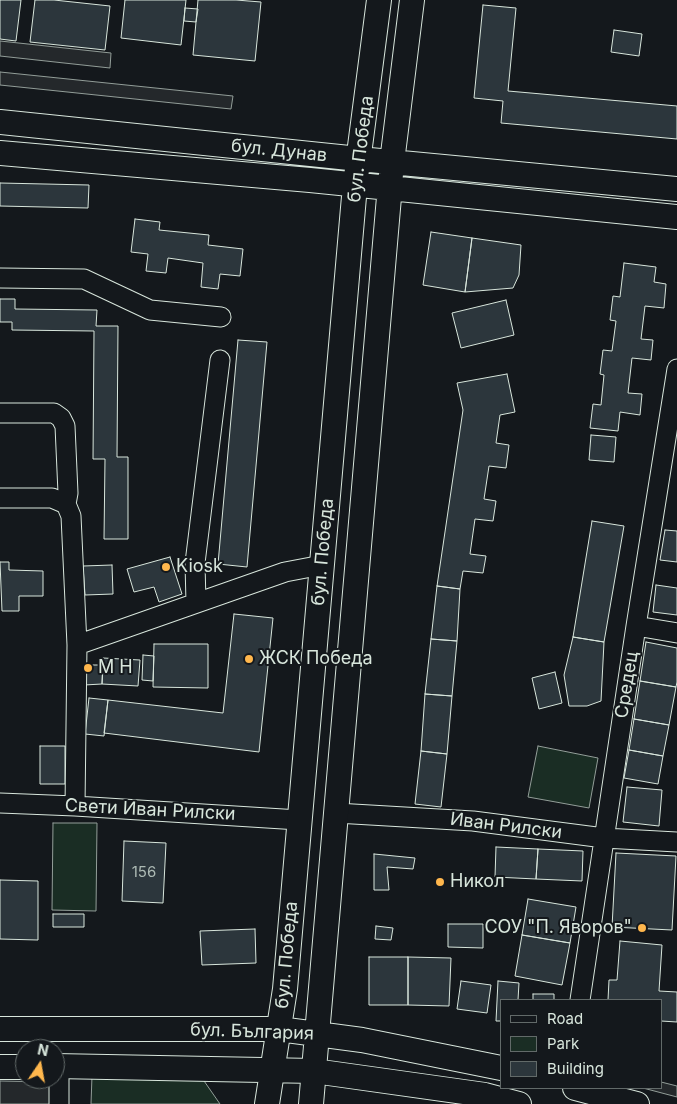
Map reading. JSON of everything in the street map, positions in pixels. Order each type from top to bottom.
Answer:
[{"type":"main road","name":"бул. Победа","points":[[267,1104],[285,989],[355,185],[379,0]]},
{"type":"main road","name":"бул. Победа","points":[[311,1104],[392,162],[412,0]]},
{"type":"main road","name":"бул. Дунав","points":[[0,122],[677,189]]},
{"type":"main road","name":"бул. Дунав","points":[[0,154],[390,188],[677,217]]},
{"type":"main road","name":"бул. България","points":[[0,1029],[279,1029],[362,1040],[500,1068]]},
{"type":"main road","points":[[0,1066],[15,1066]]},
{"type":"main road","name":"бул. България","points":[[65,1066],[314,1071],[485,1095],[519,1104]]},
{"type":"main road","points":[[579,1089],[637,1104]]},
{"type":"street","points":[[0,278],[84,280],[150,310],[221,317]]},
{"type":"street","points":[[196,603],[195,563],[220,360]]},
{"type":"street","name":"Средец","points":[[580,999],[636,626],[671,453],[677,369]]},
{"type":"street","points":[[0,413],[54,413],[61,418],[65,426],[68,493],[66,504],[71,516],[77,645],[75,806]]},
{"type":"street","points":[[0,498],[52,498],[66,504]]},
{"type":"street","points":[[77,645],[285,572],[322,565]]},
{"type":"street","points":[[636,626],[677,633]]},
{"type":"street","name":"Свети Иван Рилски","points":[[0,803],[299,820]]},
{"type":"street","name":"Иван Рилски","points":[[336,813],[472,820],[604,838],[677,842]]},
{"type":"street","points":[[58,1089],[59,1104]]},
{"type":"green space","points":[[538,746],[598,758],[589,808],[528,797]]},
{"type":"green space","points":[[53,823],[97,823],[96,911],[52,910]]},
{"type":"green space","points":[[92,1076],[202,1078],[220,1104],[91,1104]]},
{"type":"shaded area","points":[[0,41],[111,53],[110,68],[0,56]]},
{"type":"shaded area","points":[[0,72],[233,96],[231,109],[0,85]]},
{"type":"shaded area","points":[[0,1081],[15,1081],[15,1089],[51,1089],[51,1104],[0,1104]]},
{"type":"shaded area","points":[[662,1082],[677,1086],[677,1097],[647,1089],[662,1089]]},
{"type":"building","points":[[0,0],[21,0],[16,41],[0,39]]},
{"type":"building","points":[[35,0],[54,0],[110,6],[105,50],[30,42]]},
{"type":"building","points":[[125,0],[186,0],[181,45],[121,38]]},
{"type":"building","points":[[198,0],[261,2],[255,61],[193,55]]},
{"type":"building","points":[[483,5],[516,8],[508,91],[677,106],[677,139],[501,123],[503,101],[474,98]]},
{"type":"building","points":[[185,8],[198,9],[196,22],[184,21]]},
{"type":"building","points":[[614,30],[642,34],[639,56],[611,52]]},
{"type":"building","points":[[0,183],[89,185],[88,208],[0,206]]},
{"type":"building","points":[[135,219],[160,222],[159,230],[209,235],[208,245],[243,249],[240,276],[220,274],[218,289],[201,287],[203,263],[168,258],[166,273],[146,271],[148,254],[131,252]]},
{"type":"building","points":[[431,232],[472,238],[465,292],[423,285]]},
{"type":"building","points":[[472,238],[521,245],[519,275],[513,288],[465,292]]},
{"type":"building","points":[[624,263],[656,267],[654,282],[666,284],[664,308],[645,306],[641,339],[653,340],[651,360],[632,358],[628,393],[642,394],[640,415],[620,412],[618,431],[590,428],[593,404],[601,405],[604,375],[600,374],[603,350],[612,351],[616,321],[610,320],[613,296],[620,297]]},
{"type":"building","points":[[0,299],[15,299],[15,309],[97,310],[96,326],[118,326],[117,457],[128,457],[128,539],[104,539],[105,459],[93,459],[94,331],[12,330],[12,322],[0,322]]},
{"type":"building","points":[[506,300],[514,335],[461,348],[452,313]]},
{"type":"building","points":[[238,340],[267,342],[247,567],[218,564]]},
{"type":"building","points":[[507,374],[515,412],[500,415],[496,443],[509,445],[506,468],[489,466],[484,499],[496,501],[493,521],[475,519],[470,554],[486,556],[483,573],[463,571],[460,589],[437,586],[463,410],[457,383]]},
{"type":"building","points":[[591,435],[616,437],[614,462],[589,460]]},
{"type":"building","points":[[592,521],[624,526],[604,642],[573,637]]},
{"type":"building","points":[[665,530],[677,531],[677,562],[660,560]]},
{"type":"building","points":[[170,557],[182,594],[159,602],[154,587],[134,592],[127,569]]},
{"type":"building","points":[[0,562],[9,562],[9,570],[43,571],[43,596],[19,596],[19,611],[2,611]]},
{"type":"building","points":[[112,565],[113,594],[85,595],[83,566]]},
{"type":"building","points":[[656,585],[677,588],[677,615],[653,612]]},
{"type":"building","points":[[437,586],[460,589],[457,641],[431,639]]},
{"type":"building","name":"ЖСК Победа","points":[[234,614],[273,618],[259,752],[104,733],[108,700],[223,713]]},
{"type":"building","points":[[573,637],[604,642],[601,701],[587,706],[569,706],[564,675]]},
{"type":"building","points":[[431,639],[457,641],[452,696],[425,694]]},
{"type":"building","points":[[646,642],[677,648],[676,687],[640,681]]},
{"type":"building","points":[[154,644],[208,644],[208,688],[153,687]]},
{"type":"building","points":[[143,655],[154,656],[153,681],[142,680]]},
{"type":"building","points":[[103,658],[140,660],[138,686],[102,684]]},
{"type":"building","points":[[84,665],[103,665],[102,684],[84,685]]},
{"type":"building","points":[[555,672],[562,703],[539,709],[532,678]]},
{"type":"building","points":[[640,681],[676,687],[669,725],[634,719]]},
{"type":"building","points":[[425,694],[452,696],[447,754],[421,751]]},
{"type":"building","points":[[89,698],[108,700],[104,736],[85,734]]},
{"type":"building","points":[[634,719],[669,725],[663,756],[629,750]]},
{"type":"building","points":[[40,746],[65,746],[65,784],[40,784]]},
{"type":"building","points":[[629,750],[663,756],[658,784],[624,778]]},
{"type":"building","points":[[421,751],[447,754],[441,807],[415,804]]},
{"type":"building","points":[[627,787],[662,790],[659,826],[623,822]]},
{"type":"building","points":[[124,841],[166,843],[163,903],[122,901]]},
{"type":"building","points":[[496,847],[538,849],[536,879],[495,877]]},
{"type":"building","points":[[538,849],[583,851],[582,881],[536,879]]},
{"type":"building","points":[[616,853],[676,856],[672,930],[612,927]]},
{"type":"building","points":[[374,854],[415,858],[413,869],[387,867],[389,890],[374,890]]},
{"type":"building","points":[[0,880],[38,881],[38,940],[0,939]]},
{"type":"building","points":[[528,899],[576,907],[570,943],[522,935]]},
{"type":"building","points":[[53,914],[84,914],[84,927],[53,927]]},
{"type":"building","points":[[448,924],[483,924],[483,948],[448,947]]},
{"type":"building","points":[[376,926],[393,928],[391,940],[375,939]]},
{"type":"building","points":[[255,929],[256,963],[202,965],[200,931]]},
{"type":"building","points":[[522,935],[570,943],[562,985],[515,976]]},
{"type":"building","points":[[620,941],[662,945],[659,991],[677,992],[677,1022],[662,1021],[662,999],[608,999],[609,980],[617,980]]},
{"type":"building","points":[[369,957],[408,957],[408,1005],[369,1005]]},
{"type":"building","points":[[408,957],[451,958],[449,1006],[408,1005]]},
{"type":"building","points":[[461,981],[491,985],[487,1013],[457,1009]]},
{"type":"building","points":[[498,981],[519,983],[518,999],[500,999],[500,1021],[496,1021]]},
{"type":"building","points":[[533,994],[554,994],[554,999],[533,999]]},
{"type":"place","name":"Kiosk","points":[[166,567]]},
{"type":"place","name":"ЖСК Победа","points":[[249,659]]},
{"type":"place","name":"М Н","points":[[88,668]]},
{"type":"place","name":"Никол","points":[[440,882]]},
{"type":"place","name":"СОУ \"П. Яворов\"","points":[[642,928]]}]
